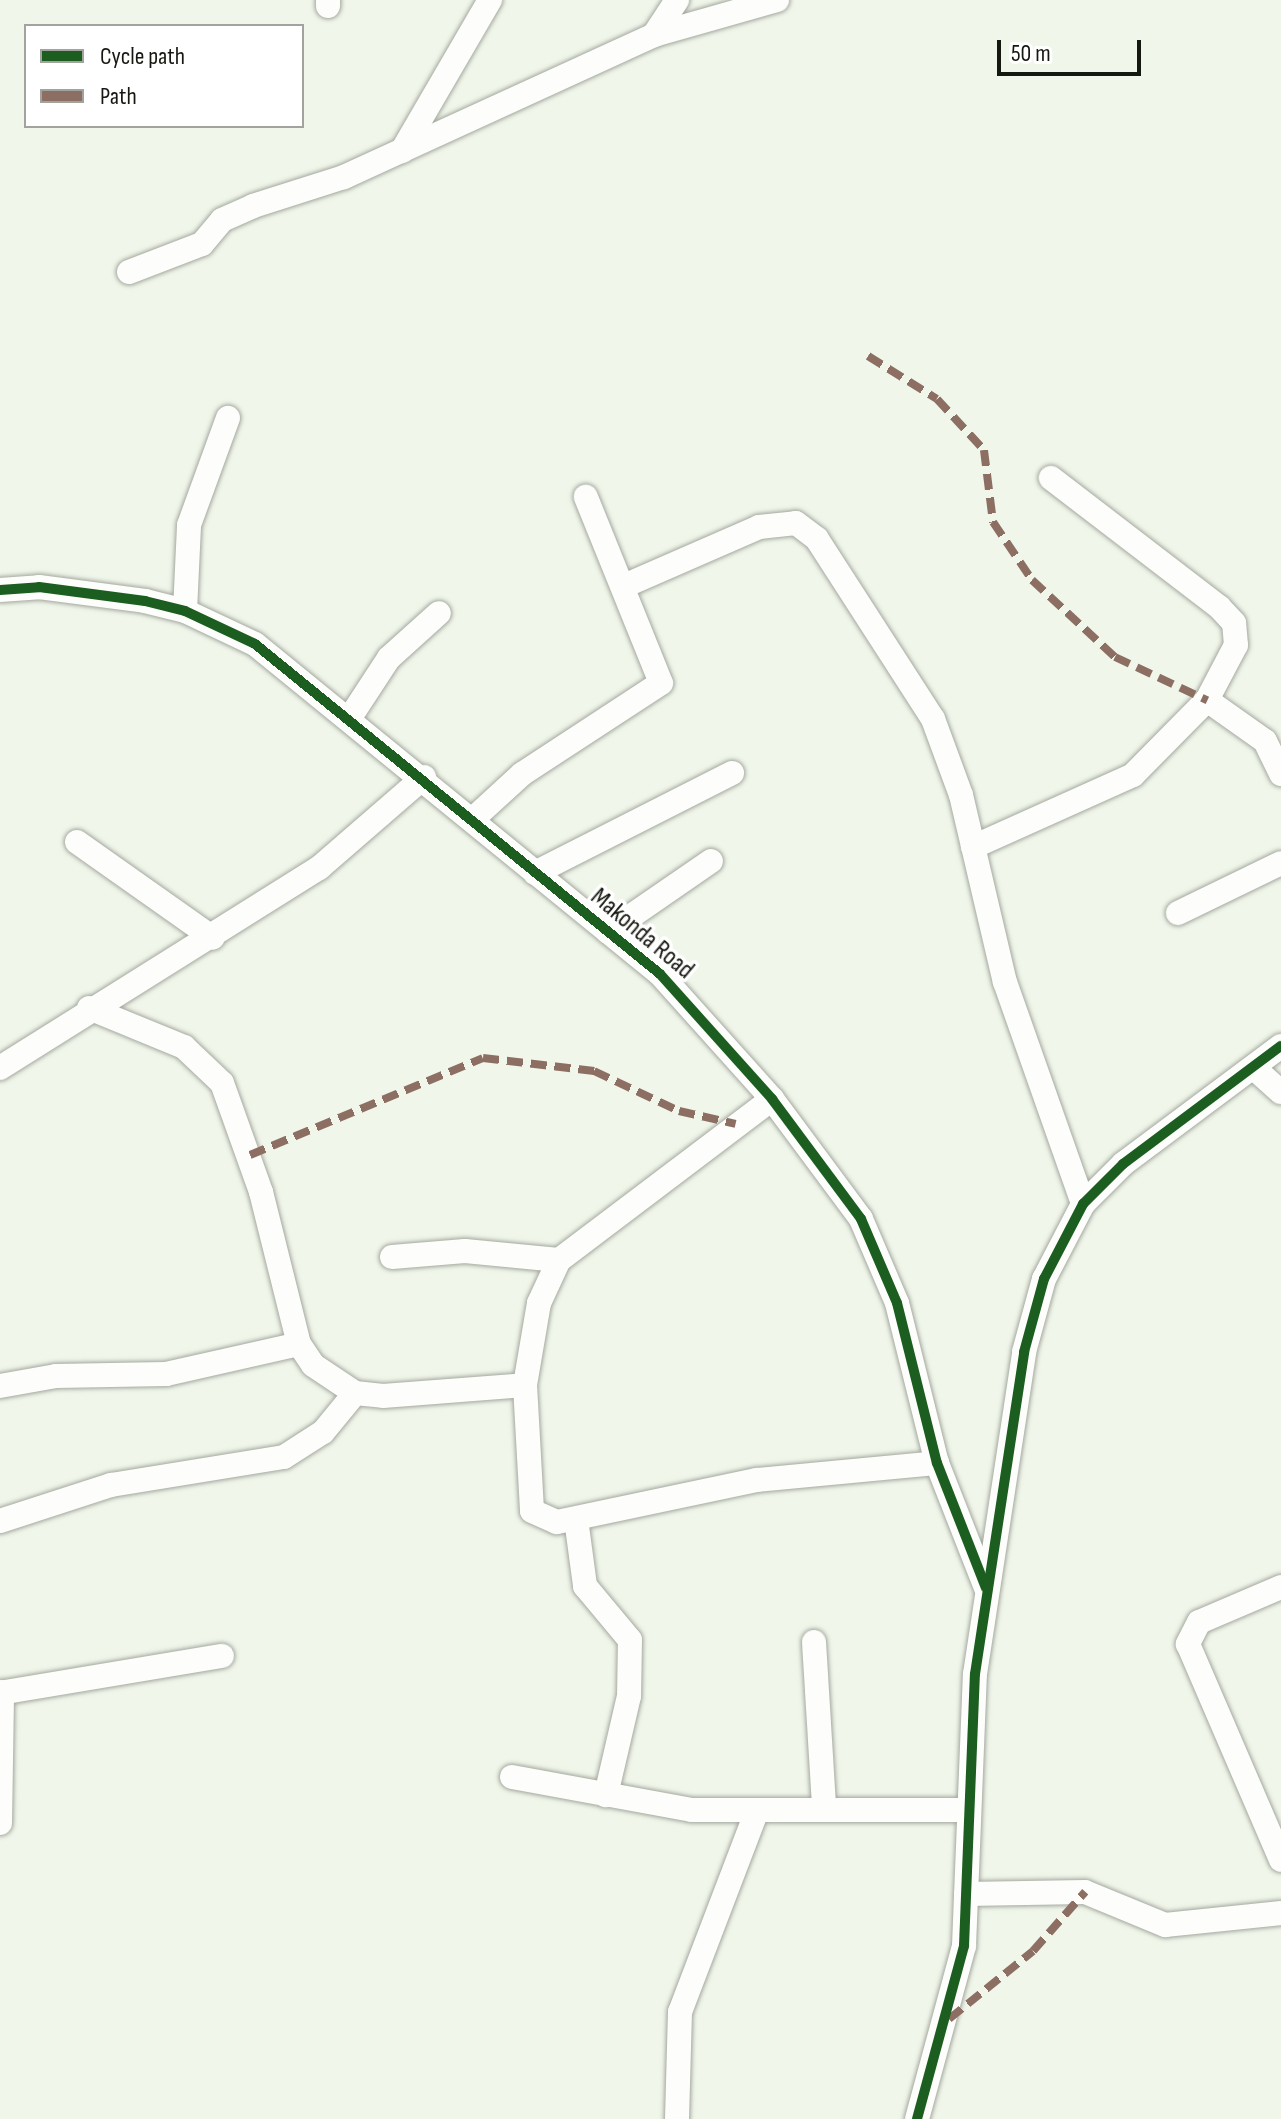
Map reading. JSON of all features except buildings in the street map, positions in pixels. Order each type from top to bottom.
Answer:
[{"type":"street","points":[[402,151],[490,0]]},
{"type":"street","points":[[654,35],[677,0]]},
{"type":"street","points":[[129,272],[202,244],[222,220],[402,151],[654,35],[777,0]]},
{"type":"street","points":[[185,611],[189,525],[228,418]]},
{"type":"street","points":[[973,847],[1133,775],[1207,700],[1236,645],[1234,623],[1051,478]]},
{"type":"street","points":[[474,818],[585,729],[658,688],[656,659],[586,497]]},
{"type":"street","points":[[624,586],[759,527],[796,523],[806,529],[922,696],[973,847],[1005,982],[1083,1204]]},
{"type":"street","name":"Makonda Road","points":[[0,590],[39,587],[185,611],[255,644],[351,716],[535,873],[660,974],[772,1099],[838,1183],[876,1249],[920,1378],[937,1463],[986,1588]]},
{"type":"street","points":[[351,716],[389,658],[439,613]]},
{"type":"street","points":[[1207,700],[1265,741],[1281,774]]},
{"type":"street","points":[[535,873],[732,773]]},
{"type":"street","points":[[0,1068],[89,1008],[213,938],[319,868],[424,777]]},
{"type":"street","points":[[77,842],[213,938]]},
{"type":"street","points":[[608,932],[711,861]]},
{"type":"street","points":[[1178,913],[1281,863]]},
{"type":"street","points":[[89,1008],[184,1047],[222,1083],[250,1155],[299,1344],[313,1365],[355,1393],[411,1397],[525,1385]]},
{"type":"street","points":[[917,2119],[958,1983],[966,1894],[964,1810],[986,1588],[1029,1325],[1083,1204],[1123,1164],[1281,1046]]},
{"type":"street","points":[[1254,1068],[1281,1092]]},
{"type":"street","points":[[772,1099],[559,1260],[539,1303],[525,1385],[532,1511],[547,1522],[576,1519],[757,1480],[937,1463]]},
{"type":"street","points":[[392,1257],[465,1251],[559,1260]]},
{"type":"street","points":[[0,1386],[56,1376],[166,1374],[299,1344]]},
{"type":"street","points":[[0,1521],[111,1485],[284,1457],[323,1432],[355,1393]]},
{"type":"street","points":[[576,1519],[585,1586],[630,1640],[629,1696],[606,1795]]},
{"type":"street","points":[[1281,1587],[1199,1622],[1188,1644],[1281,1860]]},
{"type":"street","points":[[814,1642],[824,1807]]},
{"type":"street","points":[[0,1823],[1,1692],[222,1656]]},
{"type":"street","points":[[512,1777],[692,1810],[824,1807],[964,1810]]},
{"type":"street","points":[[677,2119],[680,2012],[757,1810]]},
{"type":"street","points":[[966,1894],[1085,1892],[1165,1925],[1281,1913]]},
{"type":"marked path","points":[[868,356],[937,399],[984,450],[993,522],[1032,580],[1115,657],[1207,700]]},
{"type":"marked path","points":[[250,1155],[483,1058],[594,1071],[679,1111],[736,1124]]},
{"type":"marked path","points":[[949,2019],[1033,1951],[1085,1892]]},
{"type":"cycle path","points":[[0,590],[39,587],[145,601],[185,611],[255,644],[660,974],[772,1099],[861,1219],[897,1303],[937,1463],[986,1588]]},
{"type":"cycle path","points":[[917,2119],[964,1946],[975,1674],[1024,1352],[1044,1279],[1083,1204],[1123,1164],[1281,1046]]}]
